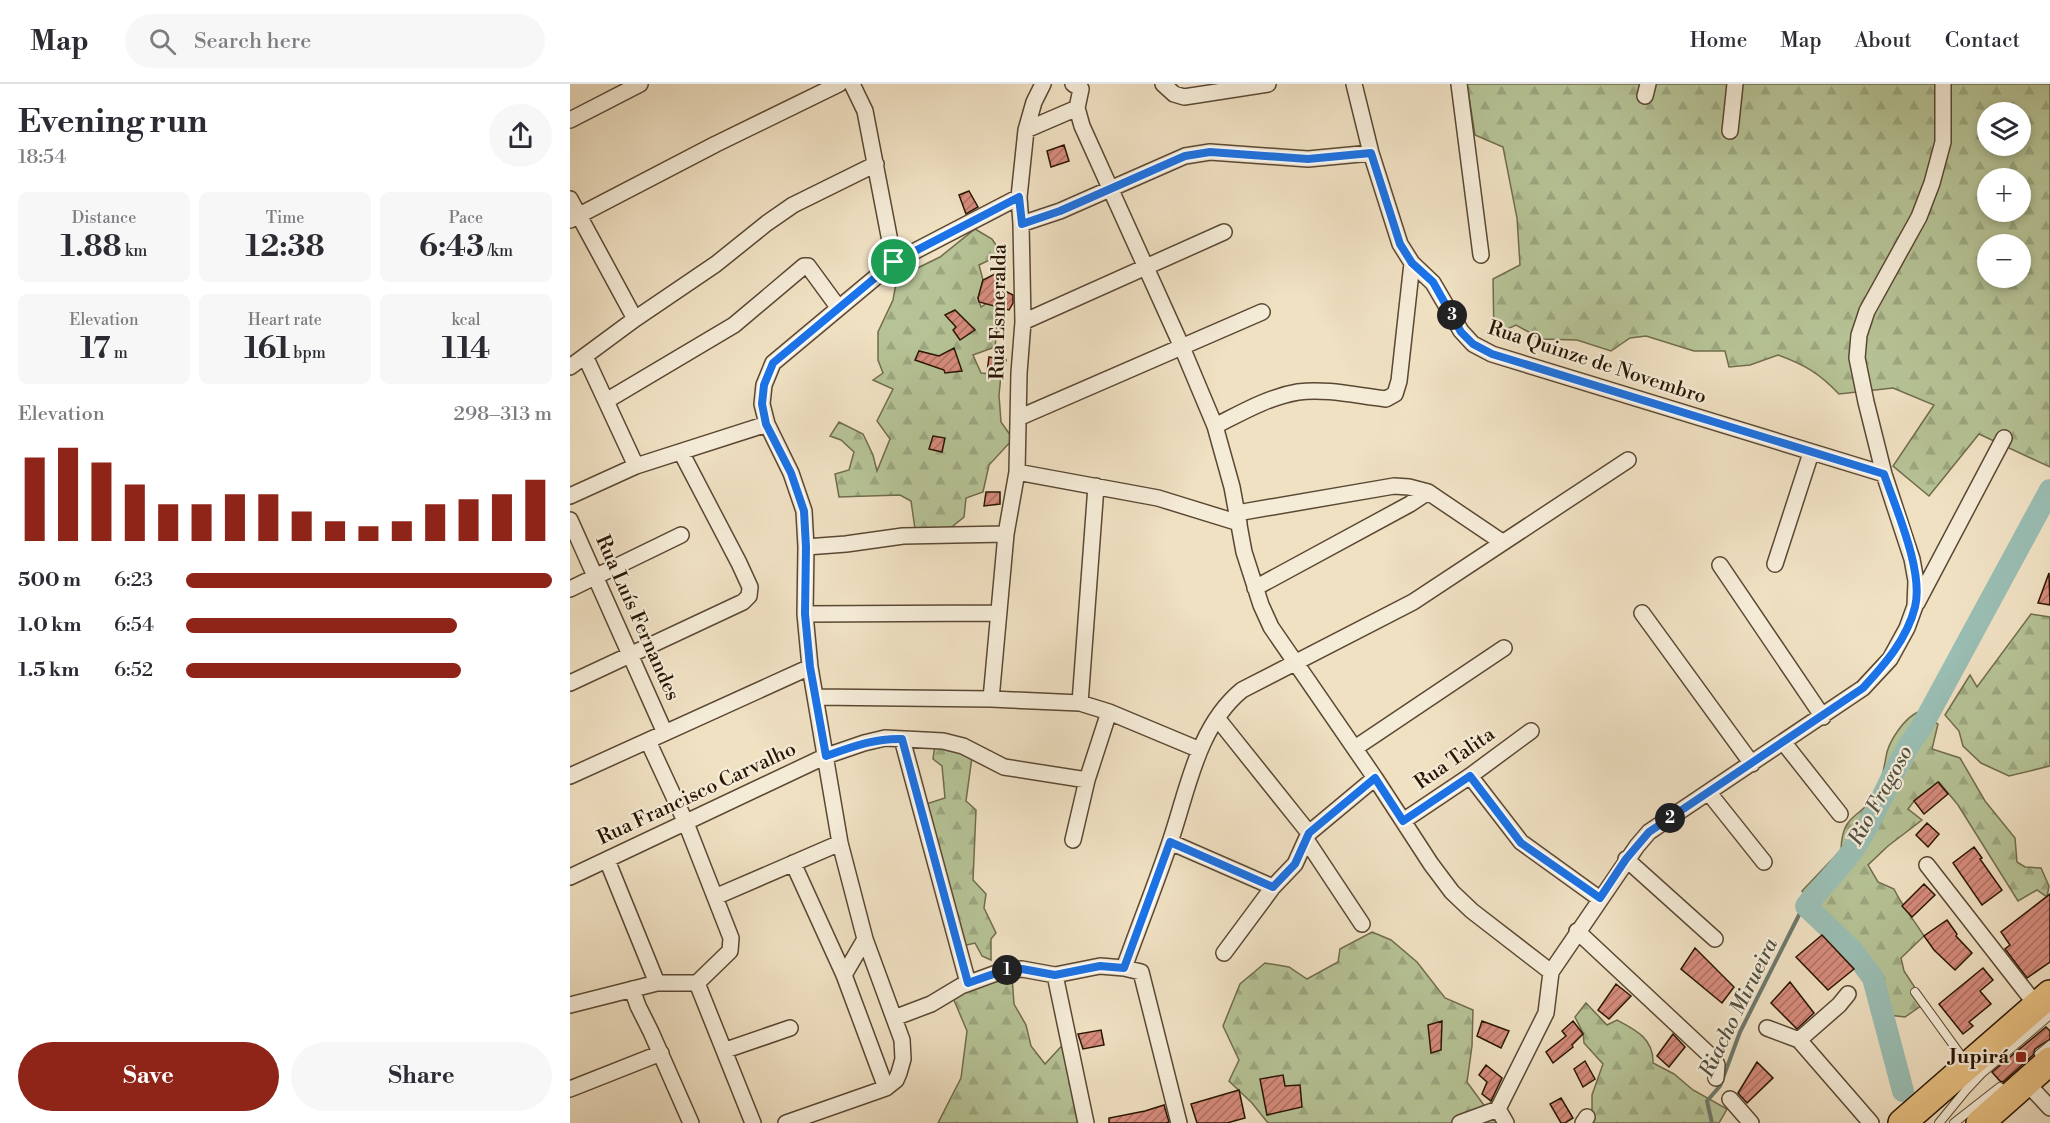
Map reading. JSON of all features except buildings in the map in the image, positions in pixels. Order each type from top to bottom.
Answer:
[{"type":"highway","points":[[1902,1123],[1968,1065],[2046,1005]]},
{"type":"highway","points":[[1988,1121],[2030,1071]]},
{"type":"street","points":[[570,120],[640,84]]},
{"type":"street","points":[[574,218],[838,84]]},
{"type":"street","points":[[852,84],[865,111],[894,262]]},
{"type":"street","name":"Rua Esmeralda","points":[[991,699],[1006,534],[1017,472],[1023,322],[1022,224],[1019,197],[1026,130],[1042,84]]},
{"type":"street","points":[[1163,84],[1174,94],[1184,97],[1268,84]]},
{"type":"street","name":"Rua Quinze de Novembro","points":[[1354,84],[1371,153],[1400,244],[1412,263],[1433,282],[1461,332],[1473,344],[1492,354],[1884,474]]},
{"type":"street","points":[[1459,84],[1481,255]]},
{"type":"street","points":[[1730,131],[1735,84]]},
{"type":"street","points":[[1915,606],[1916,581],[1912,559],[1884,474],[1857,358],[1859,335],[1867,311],[1920,218],[1932,183],[1943,142],[1943,84]]},
{"type":"street","points":[[1083,86],[1077,108],[1082,126],[1215,426],[1244,552],[1255,588],[1271,627],[1452,892],[1472,911],[1551,972]]},
{"type":"street","points":[[1026,130],[1077,108]]},
{"type":"street","points":[[1022,224],[1060,211],[1185,156],[1210,152],[1308,159],[1371,153]]},
{"type":"street","points":[[570,367],[716,264],[793,205],[876,164]]},
{"type":"street","points":[[786,1123],[886,1088],[896,1080],[903,1059],[902,1040],[865,939],[840,843],[810,667],[805,614],[804,511],[791,473],[766,424],[762,404],[764,385],[773,363],[894,262],[1019,197]]},
{"type":"street","points":[[570,199],[574,218],[635,319]]},
{"type":"street","points":[[1023,322],[1224,232]]},
{"type":"street","points":[[1215,426],[1263,403],[1299,392],[1386,399],[1395,394],[1399,381],[1412,263]]},
{"type":"street","points":[[606,401],[734,325],[804,266],[808,266],[838,308]]},
{"type":"street","points":[[1018,418],[1181,345],[1262,312]]},
{"type":"street","points":[[585,356],[636,466]]},
{"type":"street","points":[[570,496],[636,466],[766,424]]},
{"type":"street","points":[[1460,1123],[1497,1109],[1546,1013],[1551,972],[1626,859],[1649,832],[1863,688],[1890,659],[1907,628],[1915,606],[2004,438]]},
{"type":"street","points":[[570,683],[743,602],[749,596],[750,587],[715,513],[681,452]]},
{"type":"street","points":[[1775,564],[1811,453]]},
{"type":"street","points":[[1124,968],[1170,842],[1200,750],[1226,703],[1242,690],[1413,602],[1628,459]]},
{"type":"street","points":[[1017,472],[1158,498],[1238,518],[1394,486],[1409,487],[1428,492],[1502,542]]},
{"type":"street","points":[[1080,703],[1096,486]]},
{"type":"street","points":[[1255,588],[1428,492]]},
{"type":"street","name":"Rua Luís Fernandes","points":[[570,520],[665,733]]},
{"type":"street","points":[[806,547],[903,536],[1006,534]]},
{"type":"street","points":[[570,588],[681,535]]},
{"type":"street","points":[[1720,565],[1822,717]]},
{"type":"street","points":[[805,614],[999,612]]},
{"type":"street","points":[[1642,613],[1752,764]]},
{"type":"street","points":[[1355,748],[1504,648]]},
{"type":"street","points":[[570,776],[810,667]]},
{"type":"street","points":[[815,697],[991,699],[1080,703],[1109,712],[1200,750]]},
{"type":"street","points":[[1073,840],[1087,780],[1109,712]]},
{"type":"street","points":[[1217,718],[1308,837],[1362,924]]},
{"type":"street","name":"Rua Talita","points":[[1403,821],[1531,731]]},
{"type":"street","name":"Rua Francisco Carvalho","points":[[570,877],[826,756],[885,738],[943,741],[963,746],[1004,767],[1087,780]]},
{"type":"street","points":[[902,739],[968,983]]},
{"type":"street","points":[[572,1001],[657,983],[697,983],[730,951],[731,938],[715,897],[686,823],[648,741]]},
{"type":"street","points":[[1784,743],[1840,814]]},
{"type":"street","points":[[1470,776],[1521,843],[1600,898]]},
{"type":"street","points":[[1224,952],[1273,887],[1295,864],[1308,837],[1375,778]]},
{"type":"street","points":[[1709,793],[1764,862]]},
{"type":"street","points":[[1170,842],[1273,887]]},
{"type":"street","points":[[715,897],[840,843]]},
{"type":"street","points":[[1626,859],[1715,939]]},
{"type":"street","points":[[607,860],[657,983]]},
{"type":"street","points":[[793,863],[844,975],[886,1088]]},
{"type":"street","points":[[1927,865],[2046,1005]]},
{"type":"street","points":[[1577,931],[1715,1060],[1716,1078]]},
{"type":"street","points":[[844,975],[865,939]]},
{"type":"street","points":[[894,1018],[931,1004],[968,983],[1002,971],[1022,969],[1055,975],[1100,966],[1141,972],[1144,976],[1179,1123]]},
{"type":"street","points":[[1055,975],[1086,1123]]},
{"type":"street","points":[[697,983],[726,1050],[753,1123]]},
{"type":"street","points":[[632,989],[691,1123]]},
{"type":"street","points":[[1799,1040],[1839,1005],[1848,994]]},
{"type":"street","points":[[726,1050],[790,1028]]},
{"type":"street","points":[[1767,1028],[1799,1040],[1871,1123]]},
{"type":"street","points":[[570,1089],[661,1053]]},
{"type":"street","points":[[2030,1071],[2050,1108]]},
{"type":"street","points":[[1730,1099],[1751,1123]]},
{"type":"street","points":[[1497,1109],[1506,1123]]},
{"type":"lane","points":[[1915,992],[1968,1065]]},
{"type":"lane","points":[[1939,1123],[1966,1090],[2046,1005]]},
{"type":"lane","points":[[1954,1123],[2030,1071],[2050,1045]]},
{"type":"green space","points":[[1467,84],[2050,84],[2050,467],[1979,434],[1929,496],[1893,466],[1934,405],[1893,388],[1839,394],[1811,370],[1778,355],[1750,365],[1729,367],[1725,351],[1694,351],[1646,336],[1630,338],[1611,351],[1577,340],[1541,339],[1516,325],[1494,335],[1493,279],[1520,265],[1517,218],[1503,147],[1475,135]]},
{"type":"green space","points":[[975,229],[992,239],[1002,254],[979,265],[983,280],[978,298],[981,307],[993,299],[998,318],[995,347],[973,355],[981,373],[1001,375],[999,395],[1001,422],[1013,439],[989,465],[983,492],[966,498],[964,517],[948,530],[915,529],[911,501],[900,495],[839,497],[835,474],[849,470],[854,452],[841,440],[830,436],[839,422],[863,434],[873,455],[877,471],[890,439],[877,421],[893,389],[873,380],[883,373],[878,360],[878,332],[893,300],[897,278],[940,257]]},
{"type":"green space","points":[[2031,614],[2050,617],[2050,766],[2009,776],[1981,763],[1963,746],[1959,731],[1945,715],[1970,675],[1977,687]]},
{"type":"green space","points":[[1918,712],[1938,724],[1932,749],[1960,758],[1985,801],[2015,838],[2017,862],[2025,867],[2041,868],[2049,886],[2047,897],[2037,890],[2018,901],[1958,805],[1939,782],[1914,801],[1908,809],[1922,820],[1868,865],[1878,882],[1894,889],[1924,936],[1901,958],[1904,971],[1925,1003],[1905,1017],[1888,1015],[1877,973],[1802,891],[1841,850],[1845,828],[1876,793],[1892,741],[1899,729]]},
{"type":"green space","points":[[935,745],[972,757],[966,801],[976,810],[973,880],[986,894],[984,908],[996,933],[991,939],[991,960],[982,956],[975,943],[962,946],[920,806],[945,798],[942,766],[933,759]]},
{"type":"green space","points":[[1372,932],[1391,940],[1417,962],[1445,998],[1473,1010],[1472,1046],[1467,1082],[1497,1123],[1268,1123],[1252,1103],[1229,1081],[1239,1060],[1223,1026],[1240,984],[1265,963],[1289,967],[1307,979],[1338,962],[1340,949]]},
{"type":"green space","points":[[1012,976],[1014,1004],[1026,1025],[1031,1046],[1045,1064],[1068,1039],[1083,1123],[938,1123],[961,1078],[967,1031],[951,993]]},
{"type":"green space","points":[[1586,1003],[1607,1025],[1617,1020],[1642,1036],[1647,1041],[1653,1055],[1653,1063],[1674,1074],[1693,1090],[1727,1109],[1719,1123],[1588,1123],[1592,1117],[1592,1095],[1603,1064],[1584,1043],[1583,1033],[1575,1017]]},
{"type":"waterway","name":"Rio Fragoso","points":[[1903,1091],[1873,978],[1853,951],[1806,906],[1845,861],[1865,831],[1903,756],[1921,728],[2050,490]]},
{"type":"waterway","name":"Riacho Mirueira","points":[[1712,1123],[1707,1101],[1720,1086],[1740,1032],[1801,911],[1806,906]]},
{"type":"place","name":"Jupirá","points":[[2021,1057]]},
{"type":"route","points":[[1210,152],[1308,159],[1371,153],[1400,244],[1412,263],[1433,282],[1461,332],[1473,344],[1492,354],[1884,474],[1912,559],[1916,581],[1915,606],[1907,628],[1890,659],[1863,688],[1649,832],[1626,859],[1600,898],[1521,843],[1470,776],[1403,821],[1375,778],[1309,833],[1295,864],[1273,887],[1170,842],[1124,968],[1100,966],[1055,975],[1022,969],[1002,971],[968,983],[902,739],[885,738],[826,756],[810,667],[805,614],[804,511],[791,473],[766,424],[762,404],[764,385],[773,363],[894,262],[1019,197],[1022,224],[1060,211],[1185,156],[1210,152]]}]
